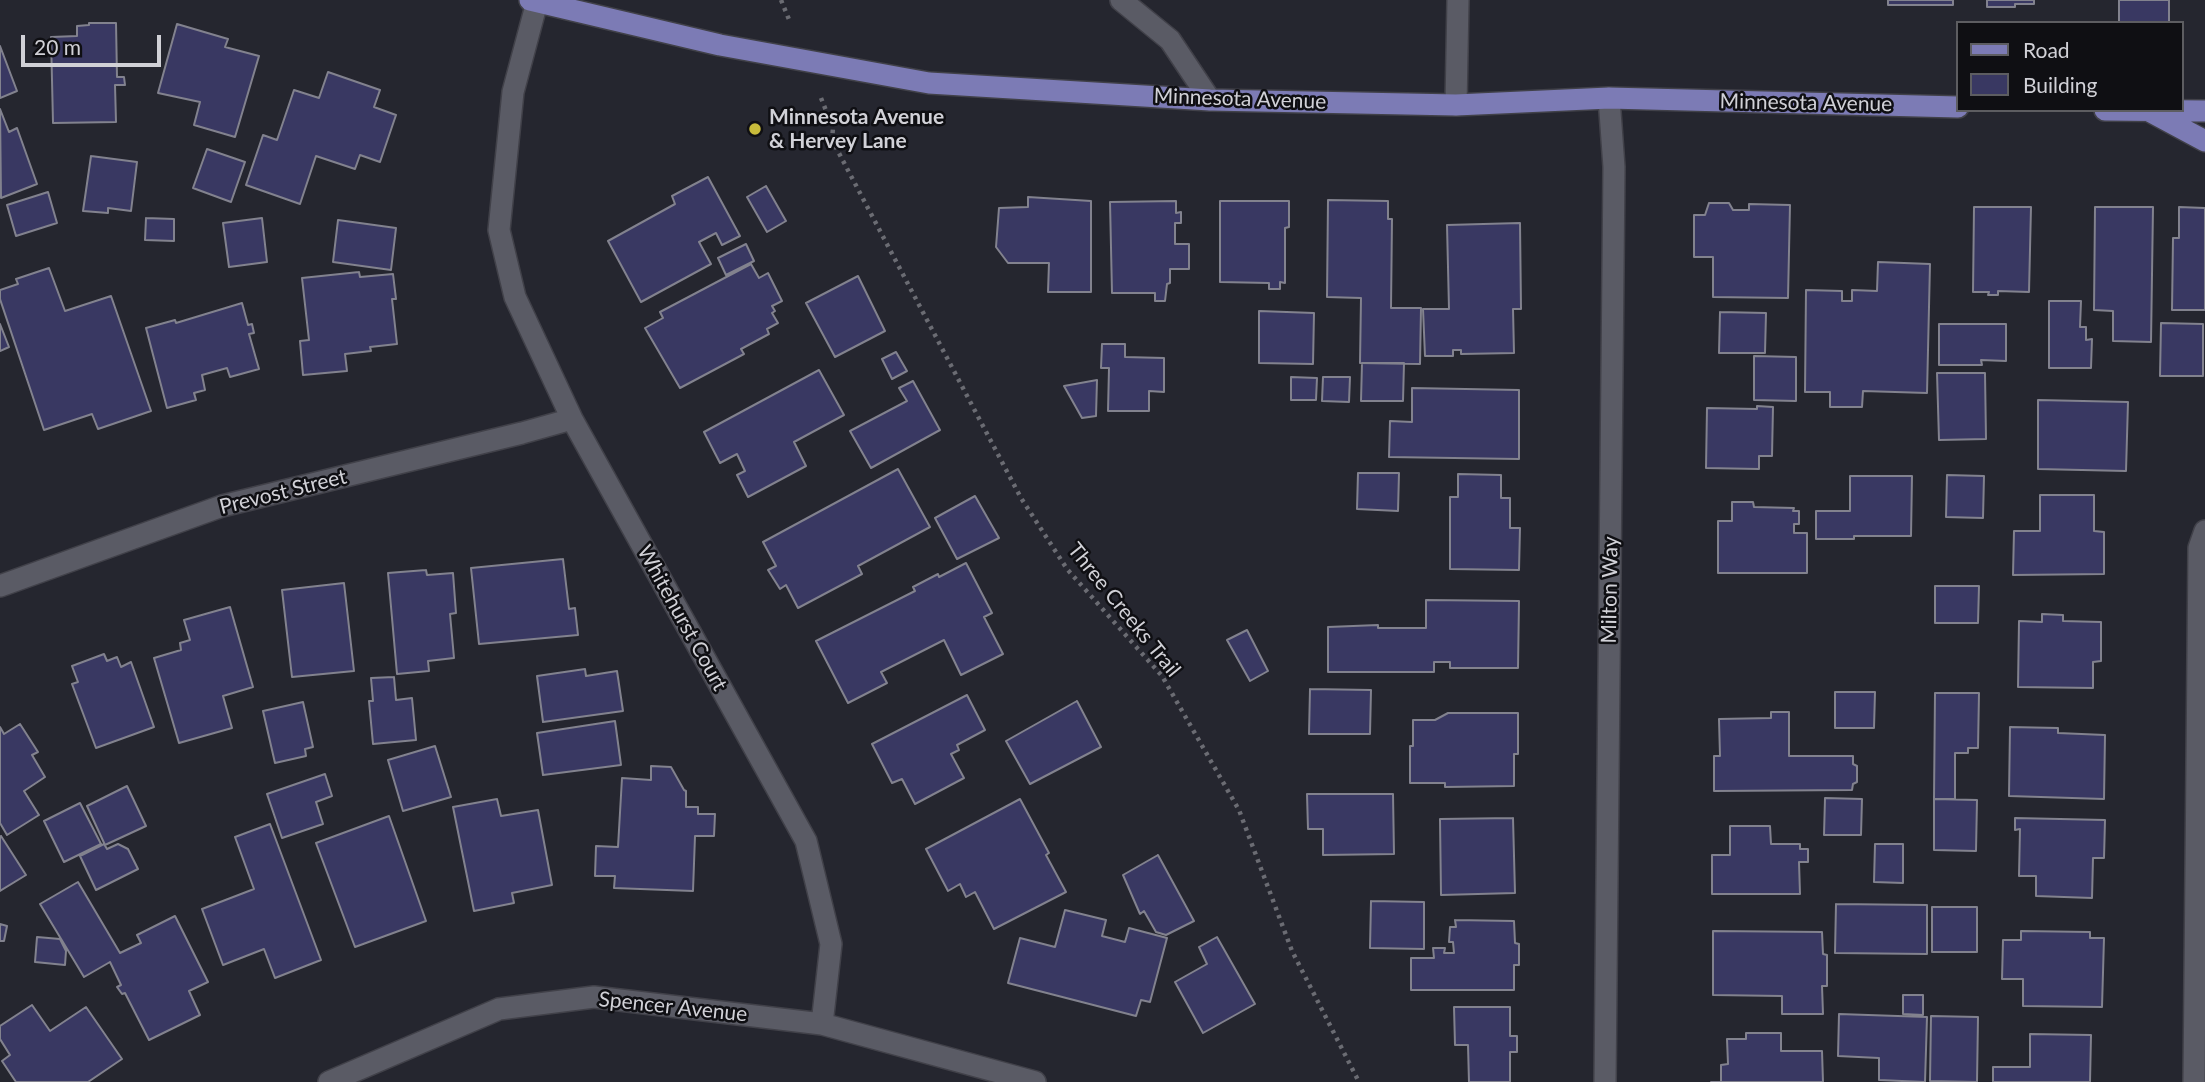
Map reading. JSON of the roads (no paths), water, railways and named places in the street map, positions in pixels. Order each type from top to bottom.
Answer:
[{"type":"main road","name":"Minnesota Avenue","points":[[533,1],[720,46],[929,83],[1210,100],[1456,105],[1609,99],[1956,107]]},
{"type":"main road","points":[[2184,111],[2205,111]]},
{"type":"main road","points":[[2151,112],[2205,141]]},
{"type":"street","points":[[1121,0],[1170,40],[1210,100]]},
{"type":"street","points":[[1456,105],[1458,0]]},
{"type":"street","name":"Whitehurst Court","points":[[533,1],[513,92],[499,230],[515,297],[572,419],[806,841],[831,944],[822,1024]]},
{"type":"street","name":"Milton Way","points":[[1605,1082],[1614,167],[1609,99]]},
{"type":"street","name":"Prevost Street","points":[[0,586],[222,506],[572,419]]},
{"type":"street","points":[[2194,1082],[2199,548],[2205,531]]},
{"type":"street","name":"Spencer Avenue","points":[[328,1082],[499,1009],[594,997],[822,1024]]},
{"type":"street","points":[[822,1024],[1035,1082]]},
{"type":"place","name":"Minnesota Avenue & Hervey Lane","points":[[755,129]]}]
